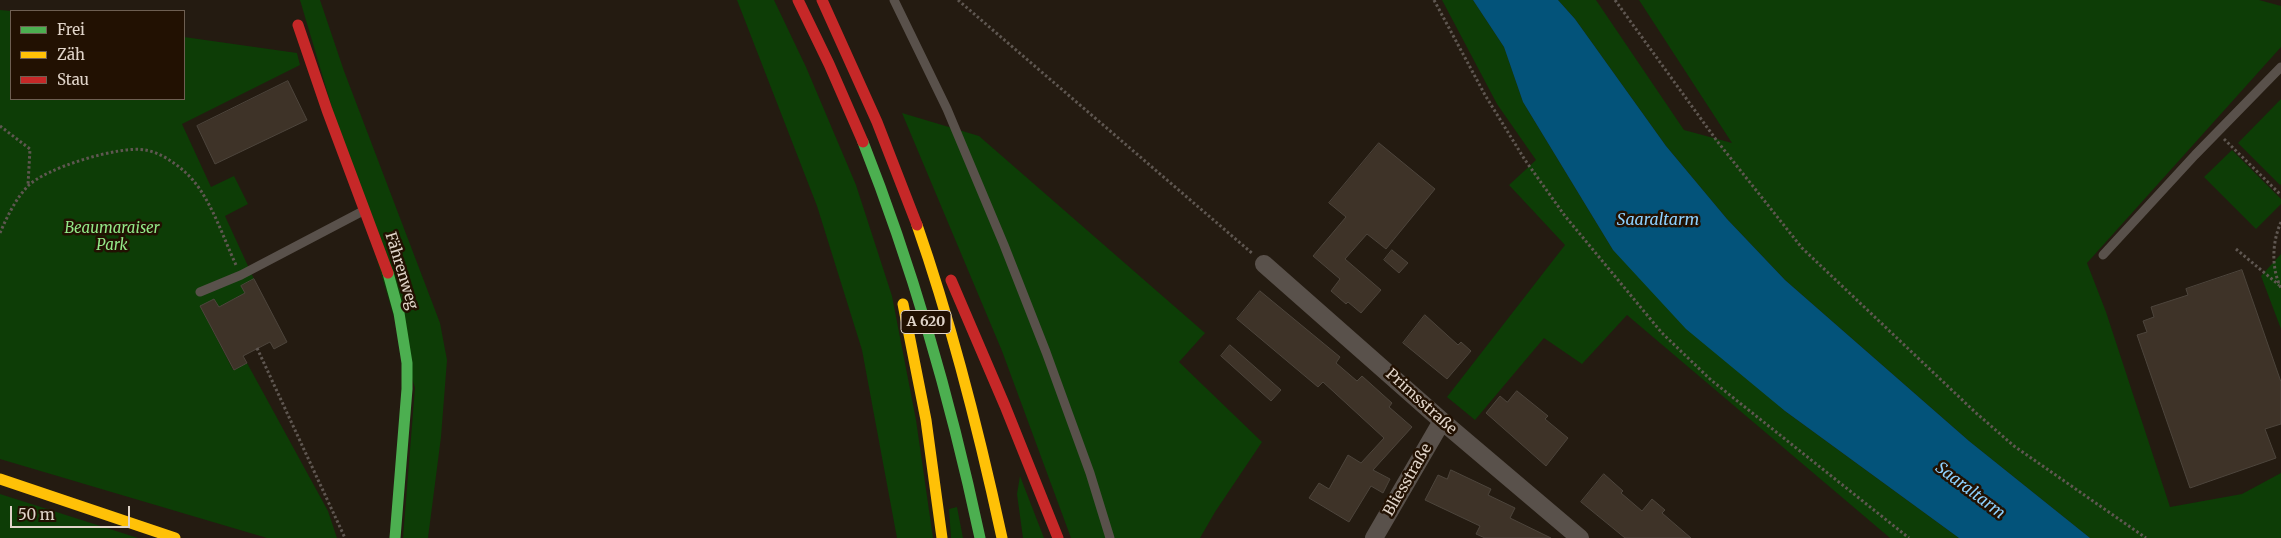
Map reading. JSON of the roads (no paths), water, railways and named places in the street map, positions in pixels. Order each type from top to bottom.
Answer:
[{"type":"main road","name":"A 620","points":[[798,0],[875,171],[930,334],[960,446],[980,538]]},
{"type":"main road","name":"A 620","points":[[822,0],[895,164],[950,326],[980,439],[1002,538]]},
{"type":"main road","name":"Fährenweg","points":[[298,25],[318,89],[391,280],[405,342],[408,370],[395,538]]},
{"type":"main road","points":[[850,112],[886,241]]},
{"type":"main road","points":[[895,164],[945,267],[1002,397],[1058,538]]},
{"type":"main road","points":[[901,296],[914,353],[938,500],[942,538]]},
{"type":"main road","points":[[0,479],[175,538]]},
{"type":"street","name":"Primsstraße","points":[[1264,264],[1442,421],[1580,538]]},
{"type":"street","name":"Bliesstraße","points":[[1374,538],[1442,421]]},
{"type":"lane","points":[[894,0],[947,109],[1004,245],[1046,352],[1090,473],[1110,538]]},
{"type":"lane","points":[[2103,254],[2217,132],[2281,67]]},
{"type":"lane","points":[[200,292],[241,275],[364,210]]},
{"type":"water","name":"Saaraltarm","points":[[1473,0],[1558,0],[1575,19],[1666,146],[1727,219],[1785,280],[1969,441],[2090,538],[1959,538],[1785,411],[1686,329],[1613,250],[1523,102],[1504,47]]},
{"type":"park label","name":"Beaumaraiser Park","points":[[112,238]]}]
